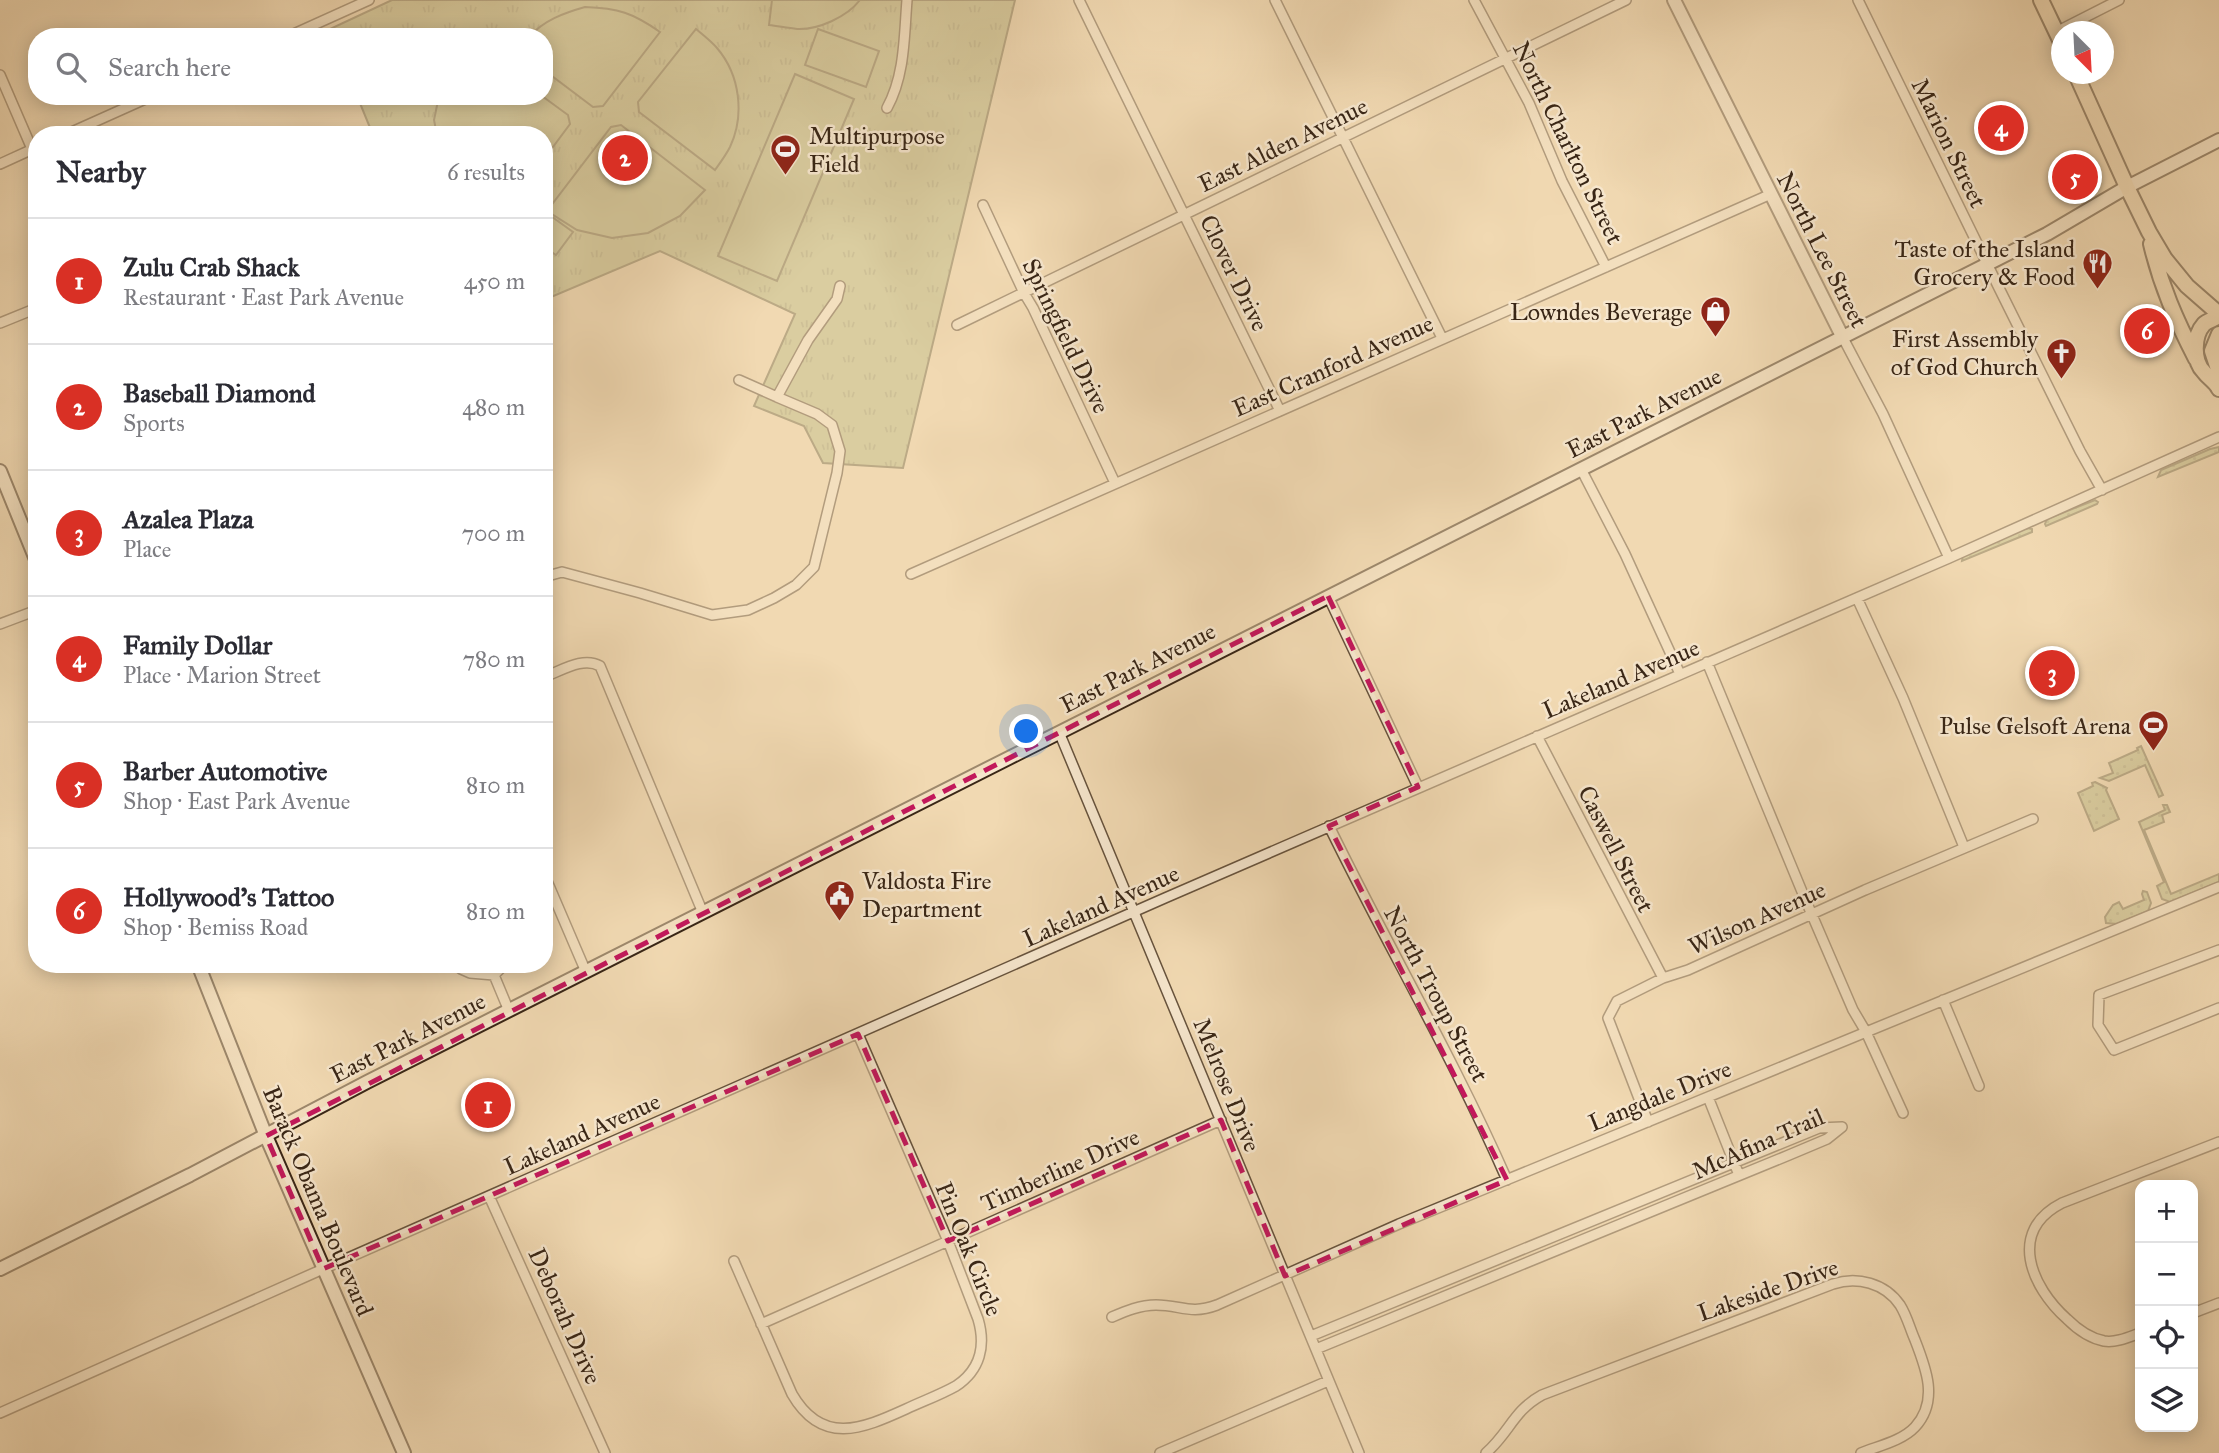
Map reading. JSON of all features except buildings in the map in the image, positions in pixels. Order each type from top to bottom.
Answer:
[{"type":"main road","name":"North Lee Street","points":[[1674,0],[1842,337]]},
{"type":"main road","points":[[2041,0],[2051,21]]},
{"type":"main road","points":[[2081,84],[2127,187],[2169,266],[2219,315],[2204,324],[2198,336],[2196,359]]},
{"type":"main road","name":"East Park Avenue","points":[[0,1269],[2070,221],[2127,187],[2219,140]]},
{"type":"main road","points":[[2149,232],[2159,276],[2179,325],[2203,371],[2218,386]]},
{"type":"main road","points":[[2218,386],[2218,369],[2212,351],[2219,334]]},
{"type":"main road","points":[[0,471],[28,540]]},
{"type":"main road","name":"Barack Obama Boulevard","points":[[202,973],[266,1136],[404,1453]]},
{"type":"street","points":[[307,28],[369,0]]},
{"type":"street","points":[[887,108],[900,77],[907,0]]},
{"type":"street","name":"Clover Drive","points":[[1079,0],[1280,411]]},
{"type":"street","points":[[1275,0],[1443,338]]},
{"type":"street","name":"North Charlton Street","points":[[1474,0],[1529,103],[1562,181],[1606,267]]},
{"type":"street","name":"East Alden Avenue","points":[[957,325],[1626,0]]},
{"type":"street","name":"Marion Street","points":[[1857,0],[2080,451],[2102,489]]},
{"type":"street","points":[[2086,21],[2119,0]]},
{"type":"street","points":[[0,75],[28,135]]},
{"type":"street","points":[[85,126],[132,105]]},
{"type":"street","points":[[0,164],[28,151]]},
{"type":"street","name":"East Cranford Avenue","points":[[911,573],[1771,194]]},
{"type":"street","name":"Springfield Drive","points":[[983,205],[1115,484]]},
{"type":"street","points":[[777,397],[808,340],[837,299],[840,286]]},
{"type":"street","points":[[0,323],[28,312]]},
{"type":"street","name":"North Lee Street","points":[[1842,337],[1883,414],[1949,558]]},
{"type":"street","points":[[553,574],[562,572],[712,615],[748,610],[774,598],[796,585],[814,567],[840,451],[832,425],[817,414],[739,380]]},
{"type":"street","name":"Lakeland Avenue","points":[[0,1413],[2219,437]]},
{"type":"street","points":[[1581,468],[1625,554],[1680,674]]},
{"type":"street","points":[[1328,596],[1418,788]]},
{"type":"street","points":[[1857,598],[1903,698],[1964,847]]},
{"type":"street","points":[[0,624],[28,613]]},
{"type":"street","points":[[553,673],[585,661],[600,666],[703,913]]},
{"type":"street","points":[[1707,662],[1758,789],[1853,1010],[1903,1113]]},
{"type":"street","name":"Melrose Drive","points":[[1059,732],[1359,1453]]},
{"type":"street","name":"Caswell Street","points":[[1537,736],[1663,978]]},
{"type":"street","name":"Wilson Avenue","points":[[1648,1122],[1608,1018],[1617,1001],[1663,978],[1688,970],[1964,847],[2034,819]]},
{"type":"street","name":"North Troup Street","points":[[1329,827],[1438,1035],[1507,1180]]},
{"type":"street","name":"Langdale Drive","points":[[1112,1317],[1142,1306],[1158,1305],[1197,1311],[1207,1309],[1285,1276],[1336,1250],[2219,887]]},
{"type":"street","points":[[553,895],[586,972]]},
{"type":"street","points":[[2219,950],[2099,995],[2098,1025],[2114,1050],[2219,1008]]},
{"type":"street","points":[[470,973],[494,975],[509,1010]]},
{"type":"street","points":[[1943,1000],[1979,1086]]},
{"type":"street","name":"Pin Oak Circle","points":[[734,1261],[792,1394],[805,1413],[828,1427],[850,1429],[876,1423],[956,1386],[971,1373],[982,1348],[981,1329],[948,1241],[858,1034]]},
{"type":"street","points":[[1709,1097],[1739,1175]]},
{"type":"street","name":"Timberline Drive","points":[[761,1324],[1221,1120]]},
{"type":"street","name":"McAfina Trail","points":[[1311,1336],[1819,1128],[1842,1127],[1827,1139],[1316,1349]]},
{"type":"street","points":[[1784,1142],[1789,1155]]},
{"type":"street","points":[[2135,1335],[2119,1340],[2102,1341],[2078,1329],[2058,1311],[2032,1271],[2029,1249],[2034,1230],[2047,1213],[2062,1203],[2219,1142]]},
{"type":"street","points":[[1693,1179],[1699,1192]]},
{"type":"street","name":"Deborah Drive","points":[[489,1196],[605,1453]]},
{"type":"street","points":[[1588,1222],[1594,1235]]},
{"type":"street","points":[[1536,1244],[1541,1257]]},
{"type":"street","points":[[1482,1266],[1487,1279]]},
{"type":"street","name":"Lakeside Drive","points":[[1486,1453],[1523,1407],[1542,1395],[1833,1284],[1854,1280],[1882,1289],[1900,1306],[1923,1361],[1929,1384],[1927,1405],[1915,1427],[1894,1440],[1861,1453]]},
{"type":"street","points":[[1429,1287],[1435,1301]]},
{"type":"street","points":[[2198,1311],[2219,1303]]},
{"type":"street","points":[[1376,1309],[1381,1322]]},
{"type":"street","points":[[1160,1453],[1174,1450],[1328,1381]]},
{"type":"highlighted area","points":[[1328,596],[1418,787],[1329,826],[1507,1180],[1285,1276],[1221,1120],[948,1241],[858,1034],[323,1269],[266,1136]]},
{"type":"green space","points":[[392,0],[1015,0],[903,468],[823,463],[804,426],[754,406],[795,314],[660,251],[553,296],[553,126],[369,126],[361,105],[553,105],[553,28],[332,28]]},
{"type":"green space","points":[[772,0],[860,0],[848,12],[832,21],[797,29],[769,25]]},
{"type":"green space","points":[[585,7],[625,13],[660,32],[603,106],[593,107],[553,77],[553,28],[539,28]]},
{"type":"green space","points":[[696,29],[715,45],[725,59],[738,96],[735,135],[715,170],[639,112],[638,102]]},
{"type":"green space","name":"Multipurpose Field","points":[[818,29],[879,51],[866,87],[805,65]]},
{"type":"green space","name":"Multipurpose Field","points":[[795,74],[854,99],[777,281],[718,256]]},
{"type":"green space","points":[[553,104],[568,115],[570,124],[553,147],[553,126],[435,126],[437,105]]},
{"type":"green space","points":[[621,125],[705,190],[680,216],[648,233],[612,238],[577,230],[553,215],[553,203],[611,127]]},
{"type":"green space","points":[[553,218],[573,232],[556,255],[553,253]]},
{"type":"green space","points":[[2219,447],[2219,452],[2158,477],[2161,470]]},
{"type":"green space","points":[[2095,500],[2097,504],[2046,526],[2047,519]]},
{"type":"green space","points":[[2027,528],[2032,529],[2032,532],[1962,561],[1963,555]]},
{"type":"green space","points":[[2141,746],[2163,795],[2159,797],[2145,765],[2109,781],[2100,778],[2113,773],[2109,763],[2138,750]]},
{"type":"green space","points":[[2092,783],[2107,788],[2119,819],[2094,831],[2078,793],[2093,786]]},
{"type":"green space","points":[[2163,805],[2167,805],[2170,812],[2162,815],[2164,822],[2144,830],[2171,894],[2219,874],[2219,882],[2170,902],[2162,899],[2157,886],[2164,882],[2139,822],[2165,810]]},
{"type":"green space","points":[[2143,891],[2147,892],[2151,903],[2148,911],[2117,924],[2106,923],[2105,917],[2113,905],[2119,902],[2123,909],[2144,900]]},
{"type":"place","name":"Family Dollar","points":[[2001,128]]},
{"type":"place","name":"Baseball Diamond","points":[[625,158]]},
{"type":"place","name":"Multipurpose Field","points":[[786,177]]},
{"type":"place","name":"Barber Automotive","points":[[2075,177]]},
{"type":"place","name":"Taste of the Island Grocery & Food","points":[[2098,290]]},
{"type":"place","name":"Hollywood's Tattoo","points":[[2147,331]]},
{"type":"place","name":"Lowndes Beverage","points":[[1715,339]]},
{"type":"place","name":"First Assembly of God Church","points":[[2061,380]]},
{"type":"place","name":"Azalea Plaza","points":[[2052,673]]},
{"type":"place","name":"Pulse Gelsoft Arena","points":[[2154,753]]},
{"type":"place","name":"Valdosta Fire Department","points":[[839,922]]},
{"type":"place","name":"Zulu Crab Shack","points":[[488,1105]]}]
